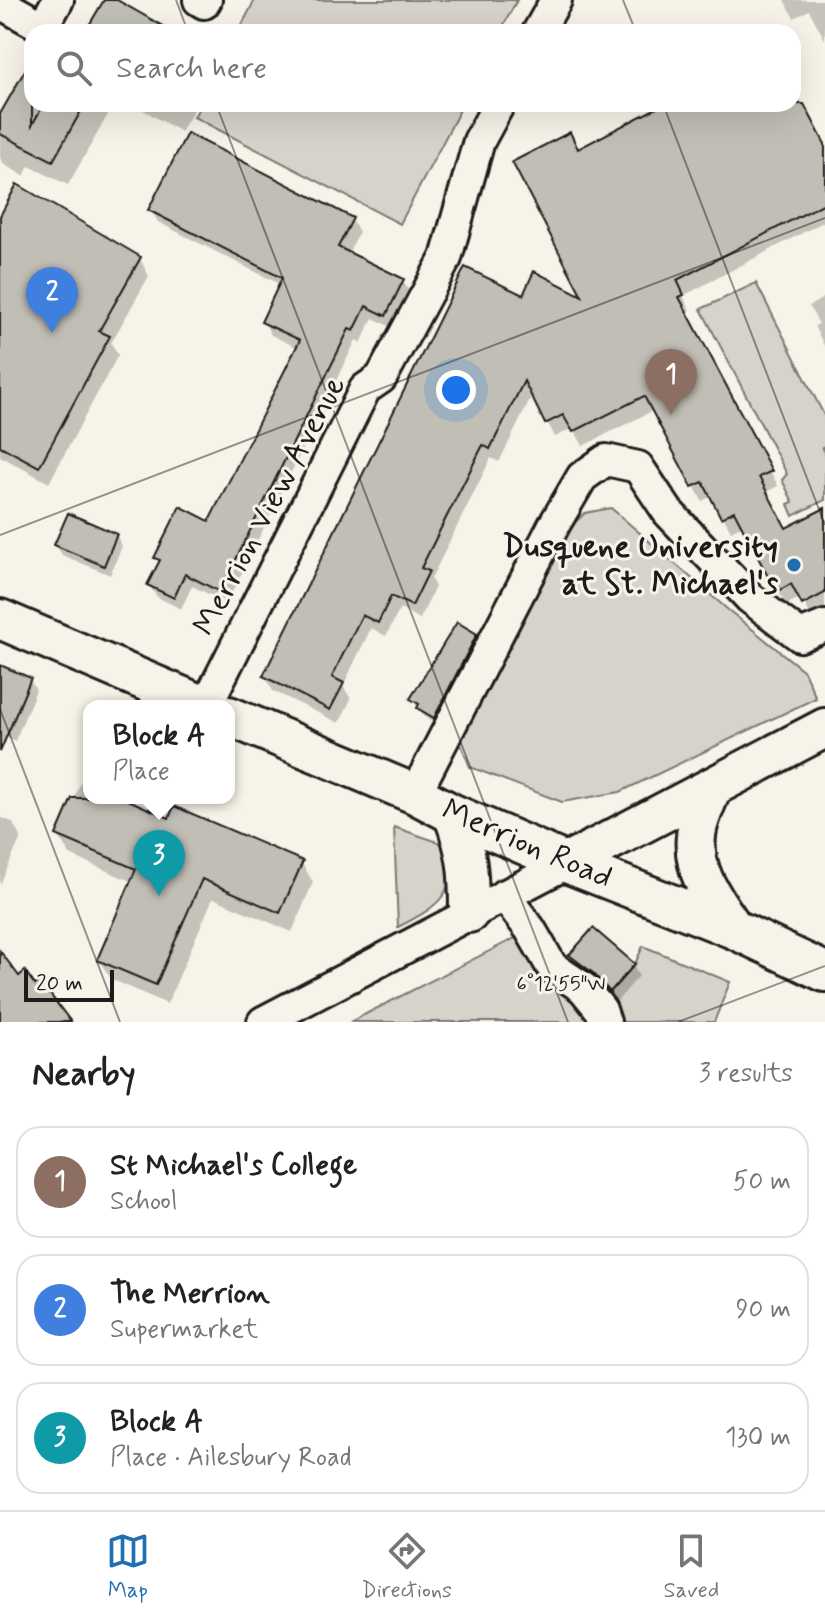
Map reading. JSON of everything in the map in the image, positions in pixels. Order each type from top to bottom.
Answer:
[{"type":"main road","points":[[0,619],[191,700]]},
{"type":"main road","name":"Merrion Road","points":[[235,719],[415,794],[453,814],[567,863],[734,929],[825,972]]},
{"type":"main road","points":[[567,863],[825,728]]},
{"type":"main road","points":[[712,787],[696,836],[698,859],[703,884],[734,929]]},
{"type":"main road","points":[[453,814],[465,845],[469,870],[469,913]]},
{"type":"street","points":[[45,24],[58,0]]},
{"type":"street","points":[[199,0],[204,3],[206,0]]},
{"type":"street","points":[[542,24],[556,0]]},
{"type":"street","points":[[3,12],[35,24]]},
{"type":"street","name":"Merrion View Avenue","points":[[208,700],[365,389],[381,378],[446,258],[479,141],[495,112]]},
{"type":"street","points":[[415,794],[568,501],[582,477],[606,460],[638,467],[668,512],[750,598],[800,636],[825,626]]},
{"type":"street","points":[[263,1022],[567,863]]},
{"type":"street","points":[[504,895],[530,929],[552,967],[583,988],[601,1010],[605,1022]]},
{"type":"shaded area","points":[[255,0],[517,0],[504,24],[242,24]]},
{"type":"shaded area","points":[[197,112],[459,112],[400,224],[194,117]]},
{"type":"shaded area","points":[[756,283],[825,417],[825,446],[822,447],[825,452],[825,500],[793,516],[788,504],[793,502],[782,480],[787,474],[701,309]]},
{"type":"shaded area","points":[[611,508],[804,671],[816,698],[620,792],[562,802],[470,767],[459,739],[555,541],[585,513]]},
{"type":"shaded area","points":[[394,827],[444,844],[450,875],[443,896],[435,904],[398,927]]},
{"type":"shaded area","points":[[519,936],[538,976],[579,1002],[588,1022],[350,1022]]},
{"type":"shaded area","points":[[643,946],[730,982],[714,1022],[619,1022],[610,992],[635,964]]},
{"type":"building","points":[[104,0],[117,0],[159,24],[90,24]]},
{"type":"building","points":[[24,72],[24,112],[32,112],[32,125],[39,112],[81,112],[53,161],[0,134],[0,114]]},
{"type":"building","points":[[801,104],[804,104],[825,144],[825,203],[677,280],[684,295],[679,297],[772,471],[759,477],[786,528],[825,508],[825,593],[802,605],[791,584],[776,592],[734,511],[721,518],[703,482],[692,487],[644,396],[573,432],[563,415],[545,424],[524,381],[490,449],[483,445],[421,568],[429,571],[412,606],[391,596],[378,623],[362,615],[332,677],[344,683],[330,710],[263,676],[465,267],[523,295],[534,271],[582,296],[512,162],[570,132],[578,149],[649,112],[801,112]]},
{"type":"building","points":[[187,133],[353,218],[338,247],[404,279],[386,316],[366,306],[354,331],[349,329],[220,592],[185,574],[174,598],[147,585],[160,560],[154,558],[180,506],[209,521],[300,340],[261,322],[282,278],[148,210]]},
{"type":"building","points":[[17,184],[141,257],[99,331],[110,336],[39,467],[0,446],[0,216]]},
{"type":"building","points":[[68,513],[117,534],[104,566],[54,545]]},
{"type":"building","points":[[457,622],[477,634],[434,718],[417,708],[419,704],[410,699]]},
{"type":"building","points":[[0,665],[31,678],[0,752]]},
{"type":"building","points":[[72,798],[83,798],[83,804],[138,804],[169,818],[174,806],[303,861],[280,913],[202,879],[156,985],[97,960],[136,869],[56,835]]},
{"type":"building","points":[[593,928],[635,964],[610,992],[593,973],[569,955]]},
{"type":"building","points":[[0,951],[19,976],[25,971],[35,985],[40,981],[71,1022],[0,1022]]},
{"type":"place","name":"The Merrion","points":[[52,333]]},
{"type":"place","name":"St Michael's College","points":[[671,415]]},
{"type":"place","name":"Dusquene University at St. Michael's","points":[[794,565]]},
{"type":"place","name":"Block A","points":[[159,896]]}]
